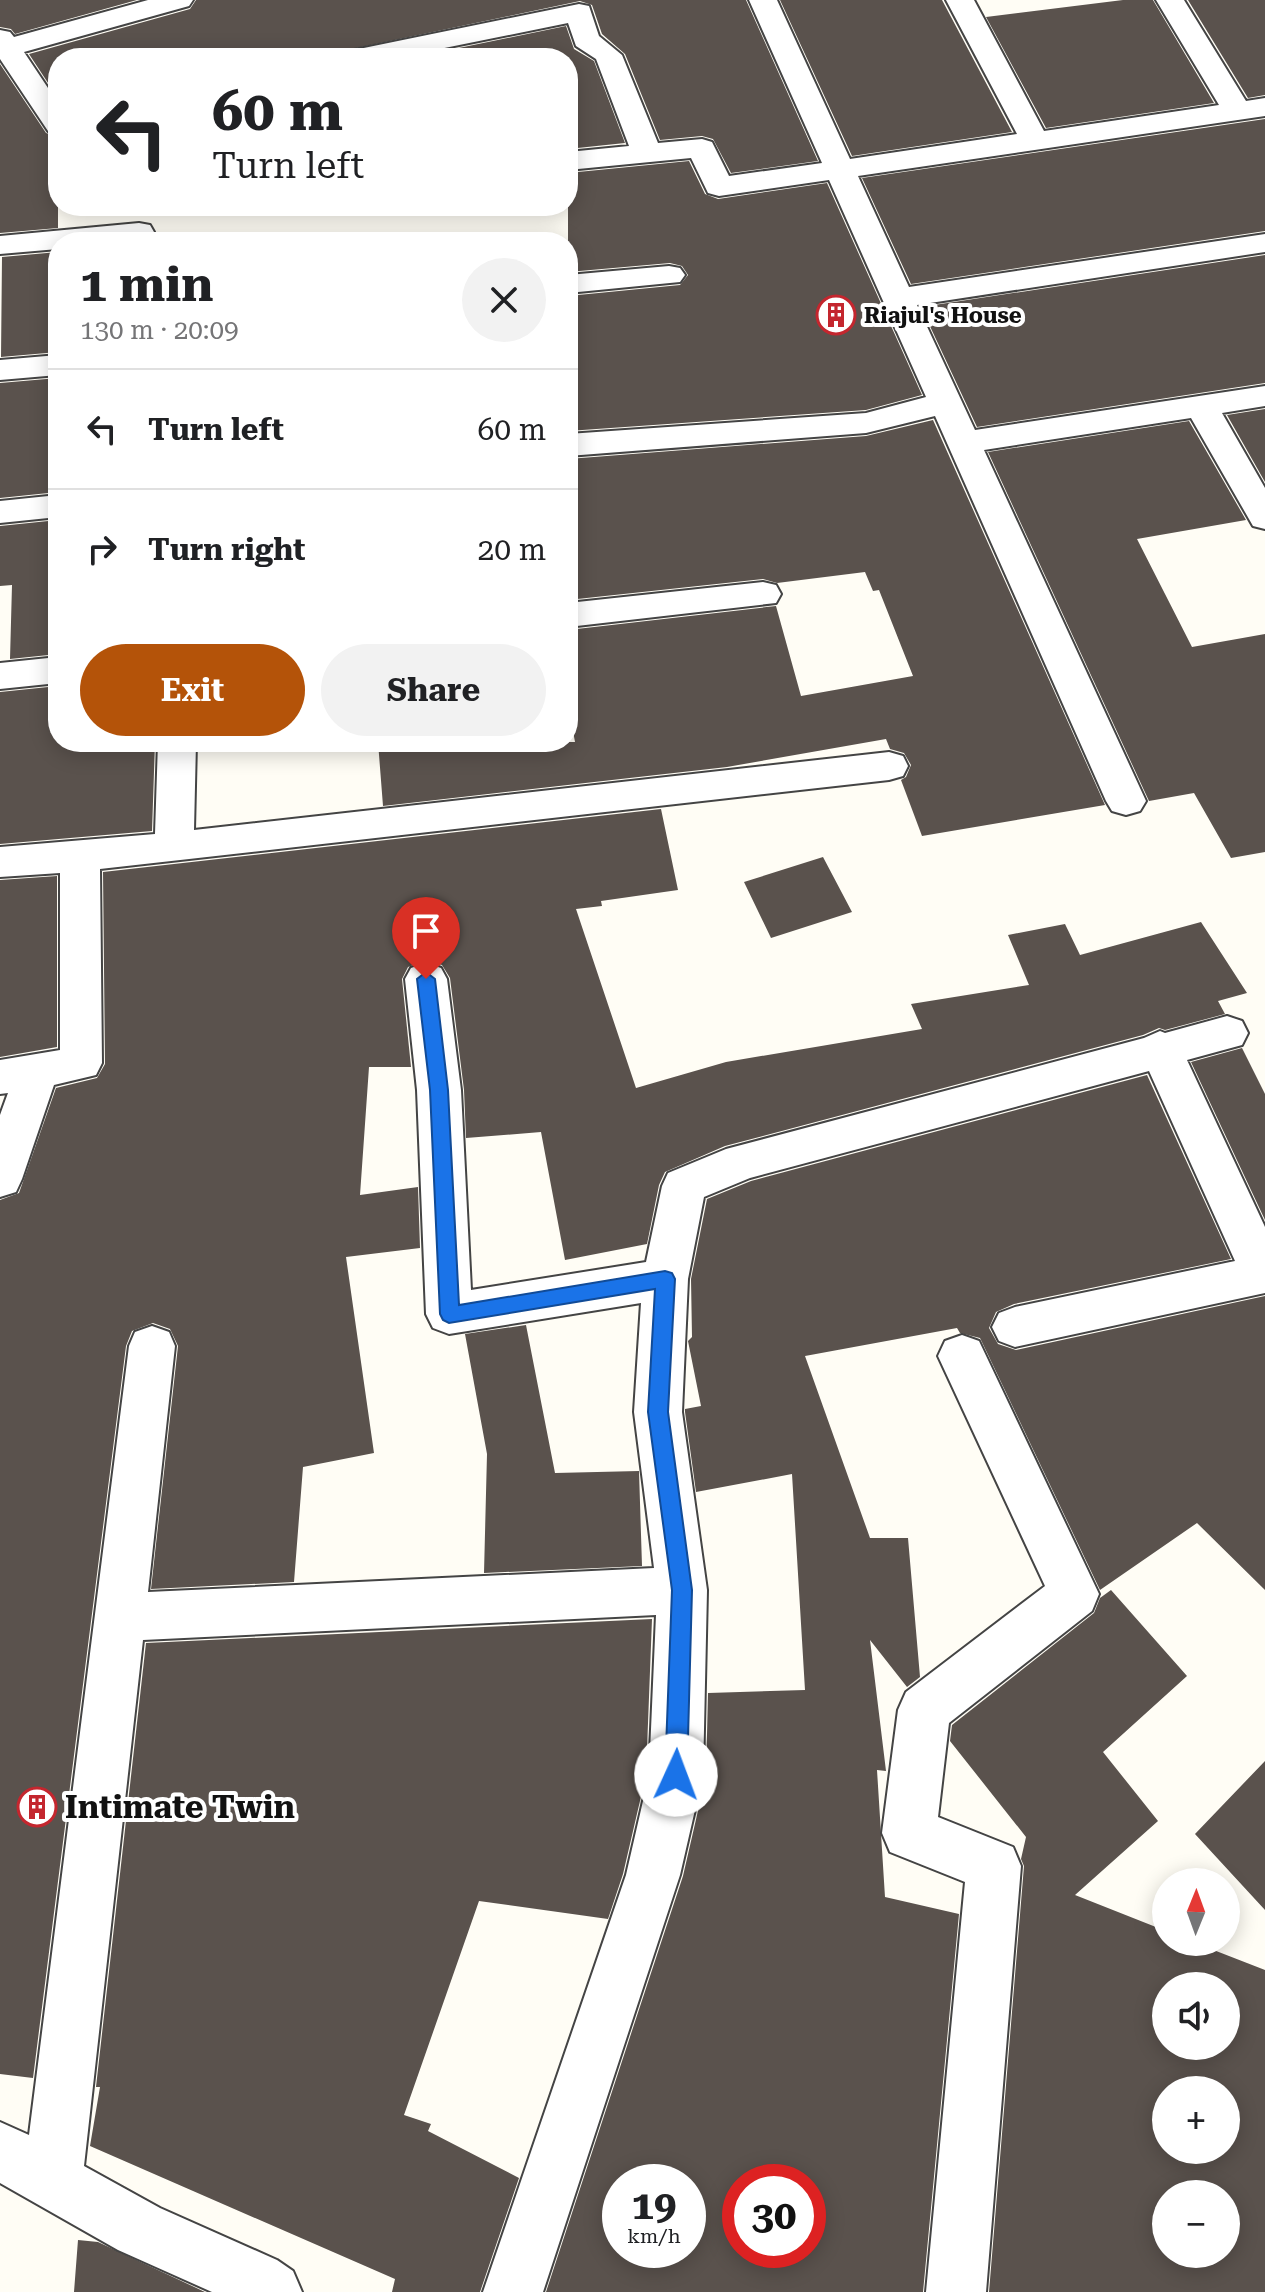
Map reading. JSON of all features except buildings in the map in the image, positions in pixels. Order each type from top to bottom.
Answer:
[{"type":"street","points":[[48,109],[2,46],[179,0]]},
{"type":"street","points":[[763,0],[1126,801]]},
{"type":"street","points":[[960,0],[1034,139]]},
{"type":"street","points":[[578,160],[702,148],[719,187],[1251,108],[1170,0]]},
{"type":"street","points":[[397,48],[577,6],[586,40],[608,55],[647,153]]},
{"type":"street","points":[[68,232],[135,219]]},
{"type":"street","points":[[0,245],[48,236]]},
{"type":"street","points":[[898,298],[1265,243]]},
{"type":"street","points":[[578,283],[669,275]]},
{"type":"street","points":[[0,370],[48,366]]},
{"type":"street","points":[[962,443],[1265,396]]},
{"type":"street","points":[[578,444],[866,423],[944,403]]},
{"type":"street","points":[[1201,406],[1265,518]]},
{"type":"street","points":[[0,512],[48,507]]},
{"type":"street","points":[[578,614],[763,594]]},
{"type":"street","points":[[0,676],[48,671]]},
{"type":"street","points":[[174,847],[177,752]]},
{"type":"street","points":[[0,862],[174,847],[889,766]]},
{"type":"street","points":[[0,1179],[18,1075],[81,1063],[80,857]]},
{"type":"street","points":[[426,979],[439,1090],[449,1314],[665,1279]]},
{"type":"street","points":[[513,2292],[653,1875],[676,1775],[682,1590],[658,1412],[665,1279],[684,1186],[742,1162],[1160,1048],[1227,1033]]},
{"type":"street","points":[[1015,1327],[1264,1274],[1160,1048]]},
{"type":"street","points":[[53,2181],[152,1346]]},
{"type":"street","points":[[956,2292],[994,1866],[909,1833],[924,1710],[1074,1594],[962,1356]]},
{"type":"street","points":[[120,1617],[682,1590]]},
{"type":"street","points":[[0,2151],[139,2229],[256,2281],[272,2292]]},
{"type":"place","name":"Riajul's House","points":[[836,315]]},
{"type":"place","name":"Intimate Twin","points":[[37,1807]]},
{"type":"route","points":[[426,979],[439,1090],[449,1314],[665,1279],[658,1412],[682,1590],[676,1775]]}]
